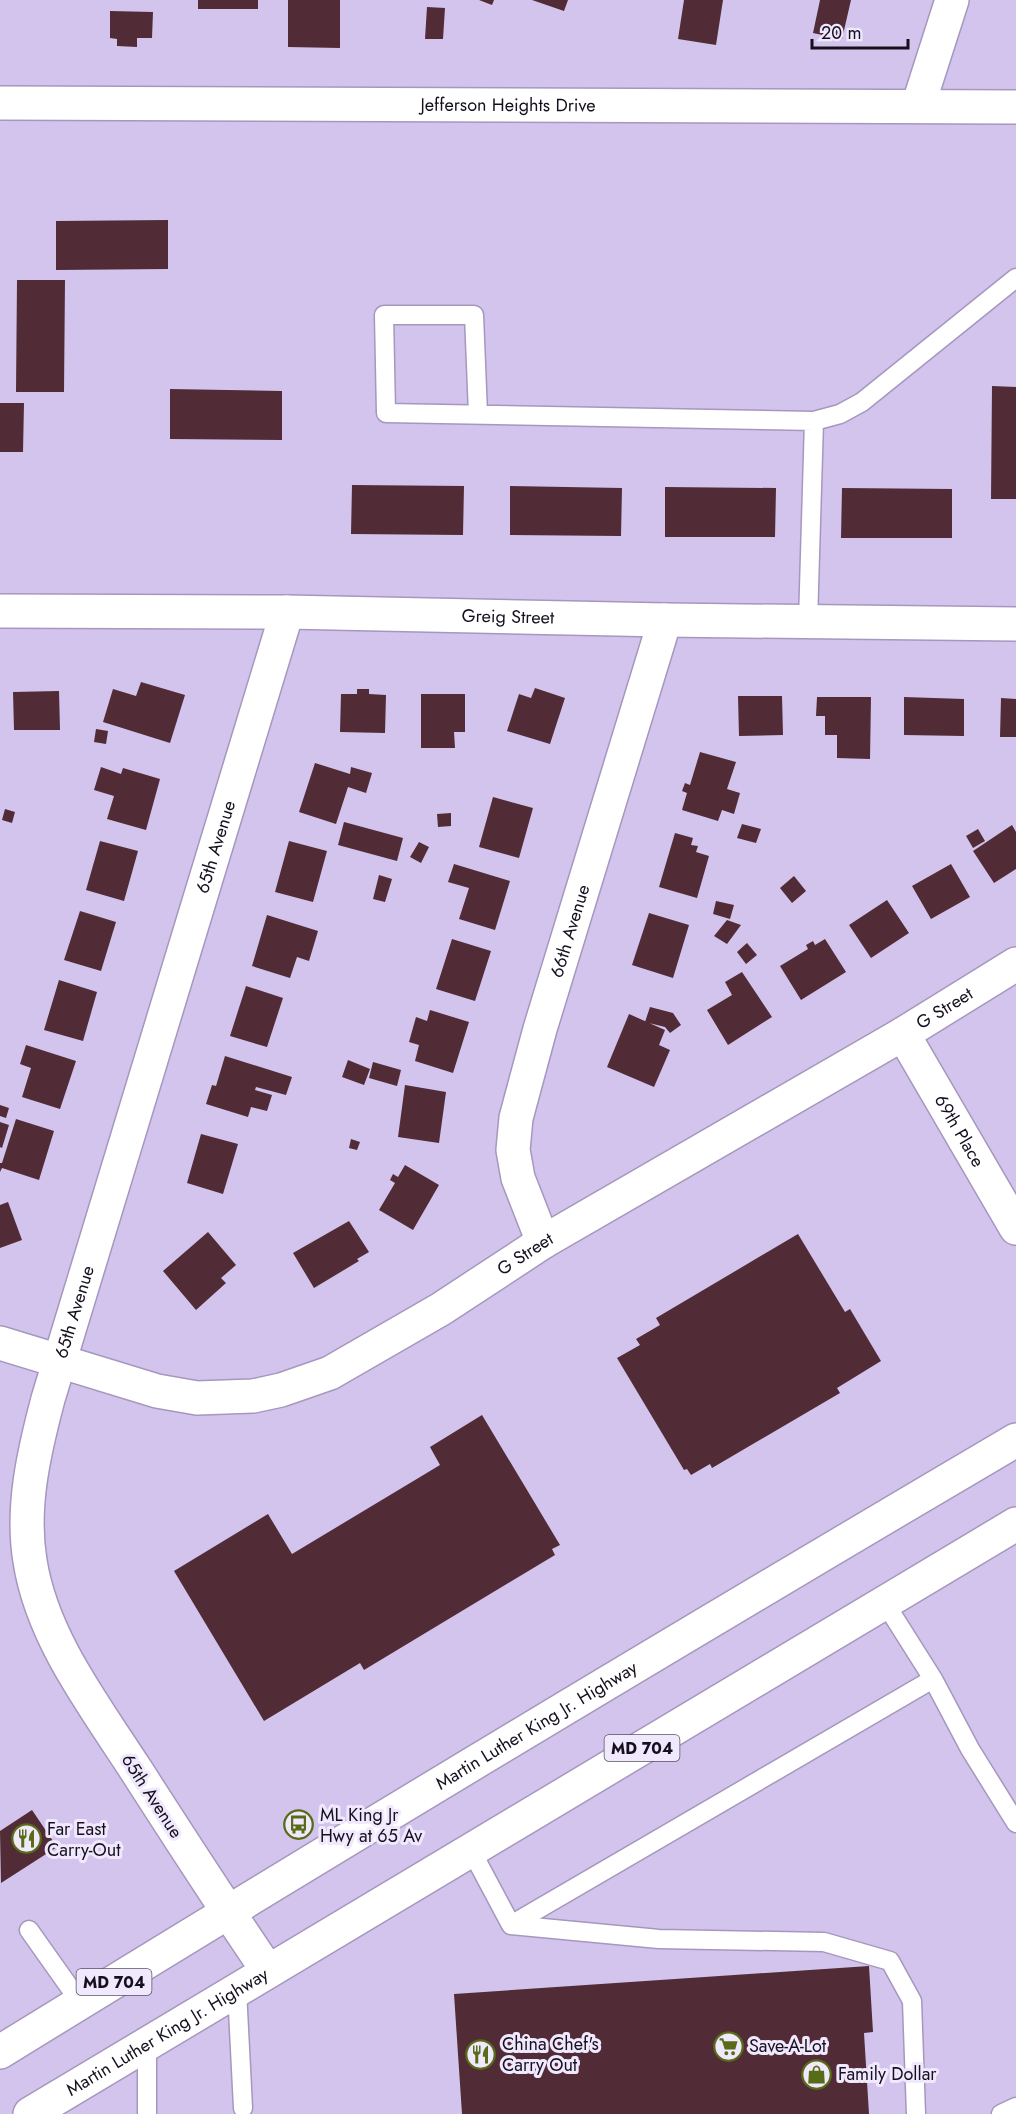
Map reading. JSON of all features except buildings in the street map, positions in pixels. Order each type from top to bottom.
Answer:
[{"type":"street","points":[[918,106],[952,0]]},
{"type":"street","name":"Jefferson Heights Drive","points":[[0,103],[1016,106]]},
{"type":"street","name":"Greig Street","points":[[0,611],[287,612],[1016,624]]},
{"type":"street","name":"65th Avenue","points":[[268,1971],[90,1699],[55,1639],[40,1601],[28,1544],[27,1502],[41,1424],[59,1362],[287,612]]},
{"type":"street","name":"66th Avenue","points":[[543,1242],[518,1178],[513,1150],[516,1118],[540,1029],[665,620]]},
{"type":"street","name":"G Street","points":[[0,1343],[157,1391],[197,1398],[253,1396],[281,1390],[330,1373],[441,1309],[543,1242],[903,1034],[1016,964]]},
{"type":"street","name":"69th Place","points":[[903,1034],[1016,1228]]},
{"type":"street","name":"Martin Luther King Jr. Highway","points":[[0,2052],[227,1911],[668,1645],[1016,1440]]},
{"type":"street","name":"Martin Luther King Jr. Highway","points":[[30,2114],[1016,1524]]},
{"type":"lane","points":[[478,414],[474,315],[384,315],[386,413],[814,421],[840,414],[862,402],[1016,278]]},
{"type":"lane","points":[[808,622],[814,421]]},
{"type":"lane","points":[[885,1603],[933,1679],[970,1749],[1016,1823]]},
{"type":"lane","points":[[512,1924],[933,1679]]},
{"type":"lane","points":[[471,1850],[512,1924]]},
{"type":"lane","points":[[512,1924],[659,1939],[824,1942],[890,1961],[912,2001],[916,2114]]},
{"type":"lane","points":[[29,1930],[80,2002]]},
{"type":"lane","points":[[237,1990],[243,2108]]},
{"type":"lane","points":[[147,2044],[147,2114]]},
{"type":"lane","points":[[1001,2114],[1016,2107]]},
{"type":"place","name":"ML King Jr Hwy at 65 Av","points":[[299,1825]]},
{"type":"place","name":"Far East Carry-Out","points":[[26,1839]]},
{"type":"place","name":"Save-A-Lot","points":[[728,2046]]},
{"type":"place","name":"China Chef's Carry Out","points":[[481,2054]]},
{"type":"place","name":"Family Dollar","points":[[817,2074]]}]
